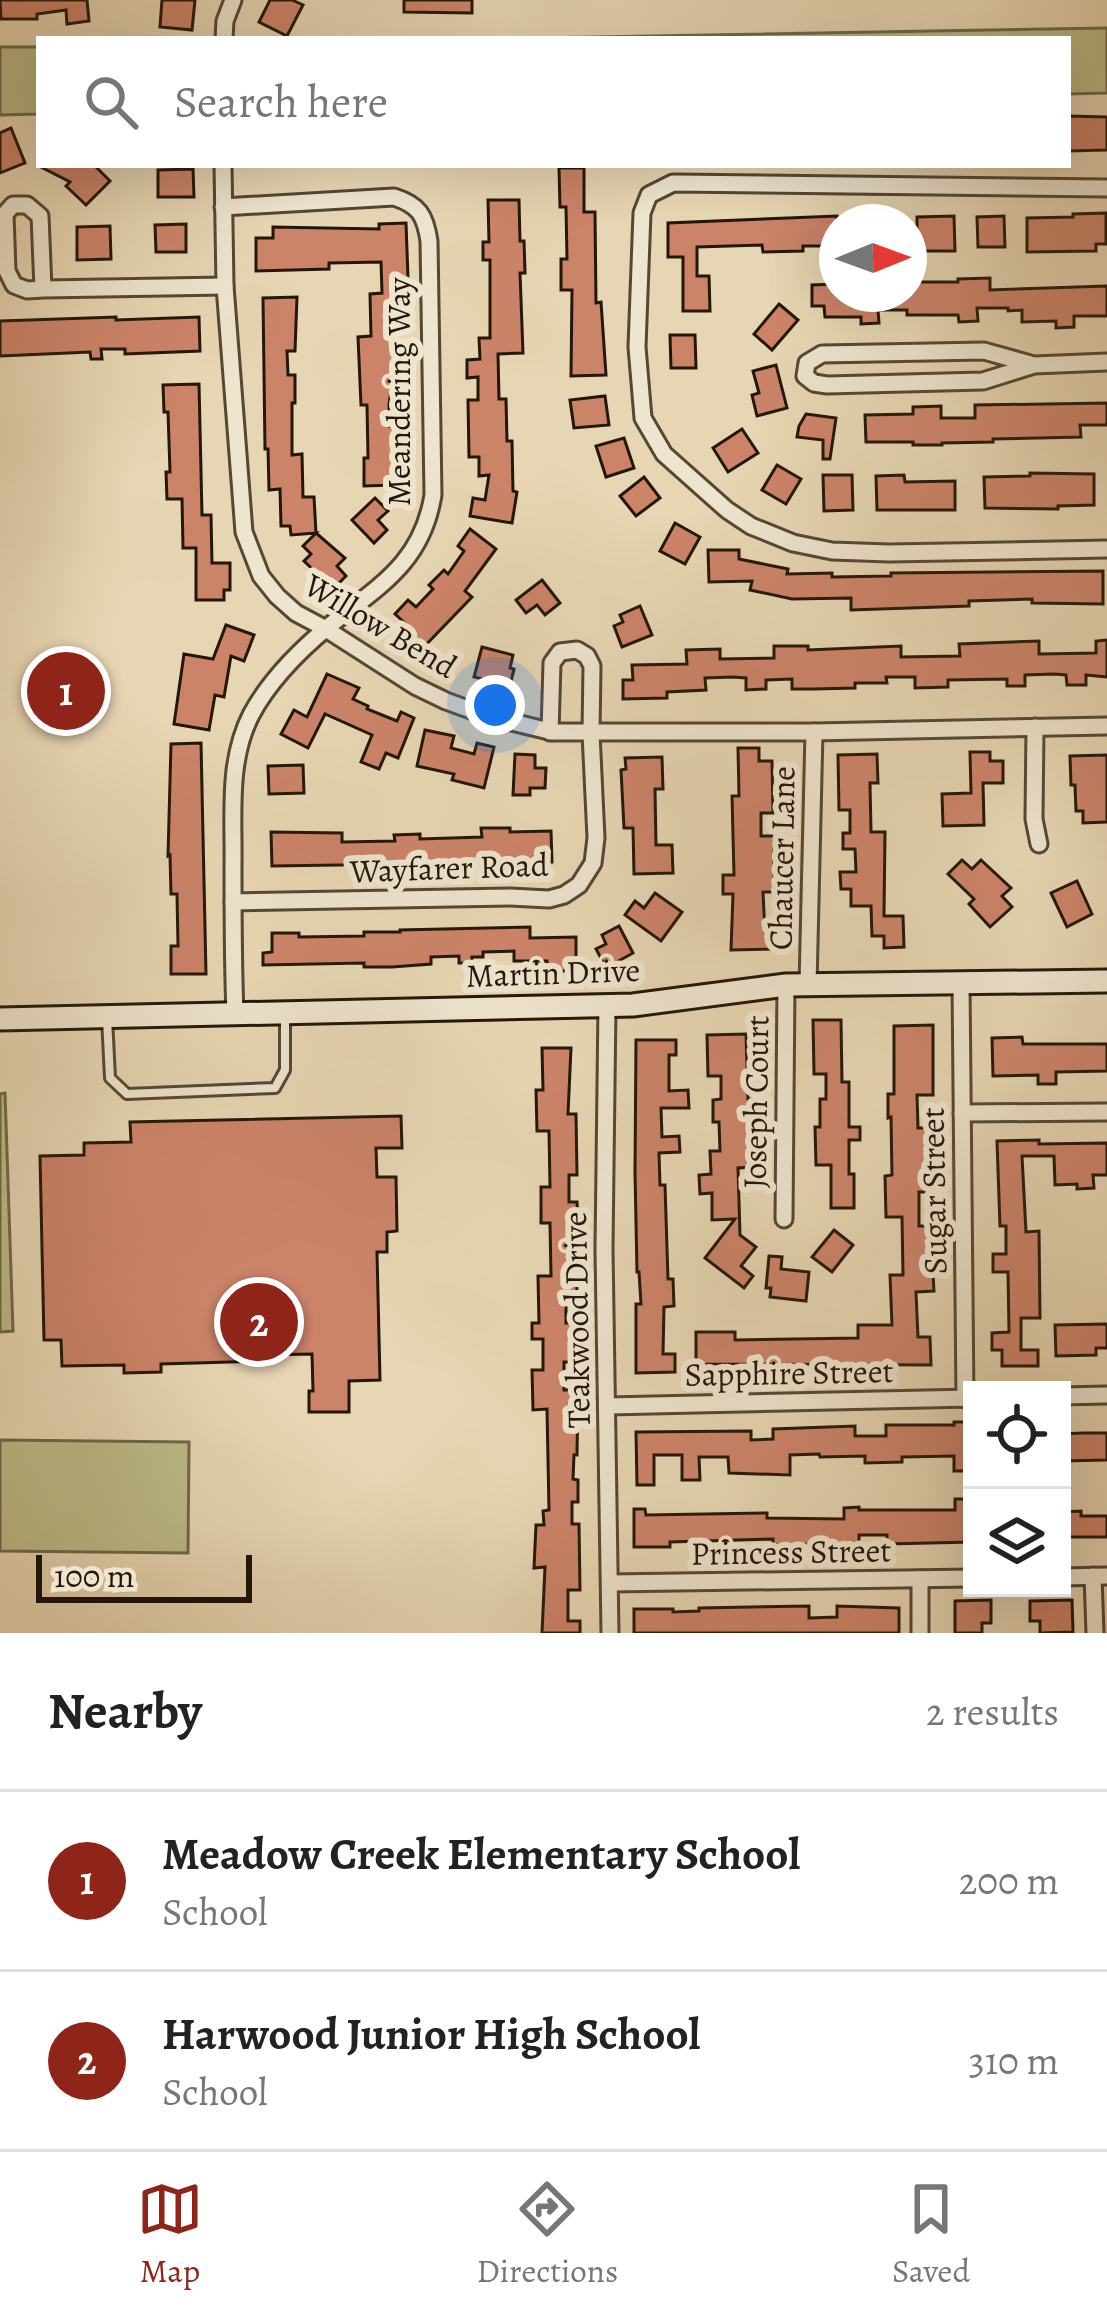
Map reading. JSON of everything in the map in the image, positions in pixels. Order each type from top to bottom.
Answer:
[{"type":"street","points":[[224,36],[233,0]]},
{"type":"street","name":"Willow Bend","points":[[223,168],[225,286],[248,549],[261,575],[296,613],[446,701],[550,732],[1107,726]]},
{"type":"street","points":[[1107,188],[673,183],[649,195],[642,213],[637,346],[644,418],[664,454],[751,526],[832,551],[1107,549]]},
{"type":"street","name":"Meandering Way","points":[[223,207],[394,197],[414,204],[422,215],[429,242],[433,500],[414,552],[275,680],[244,732],[234,772],[235,1013]]},
{"type":"street","points":[[43,289],[40,216],[28,205],[13,205],[5,214],[7,272],[14,285],[27,290],[225,286]]},
{"type":"street","points":[[1034,365],[984,352],[822,354],[807,363],[805,376],[827,385],[983,381],[1034,365],[1107,362]]},
{"type":"street","points":[[550,732],[552,663],[560,652],[571,649],[583,652],[592,666],[591,733]]},
{"type":"street","points":[[1035,727],[1034,819],[1039,844]]},
{"type":"street","name":"Chaucer Lane","points":[[797,985],[814,732]]},
{"type":"street","name":"Wayfarer Road","points":[[233,902],[549,899],[564,895],[585,878],[596,854],[591,733]]},
{"type":"street","name":"Martin Drive","points":[[0,1019],[608,1006],[797,985],[1107,981]]},
{"type":"street","name":"Sugar Street","points":[[961,983],[968,1381]]},
{"type":"street","name":"Joseph Court","points":[[784,1219],[797,985]]},
{"type":"street","name":"Teakwood Drive","points":[[608,1006],[604,1249],[610,1633]]},
{"type":"street","points":[[962,1113],[1107,1112]]},
{"type":"street","points":[[1071,1396],[1107,1395]]},
{"type":"street","name":"Sapphire Street","points":[[608,1406],[963,1398]]},
{"type":"street","points":[[1095,1633],[1100,1576]]},
{"type":"street","name":"Princess Street","points":[[610,1583],[963,1578]]},
{"type":"street","points":[[920,1579],[920,1633]]},
{"type":"lane","points":[[107,1016],[110,1078],[127,1094],[275,1088],[285,1070],[285,1012]]},
{"type":"shaded area","points":[[1107,28],[1107,93],[1071,94],[1071,36],[650,36]]},
{"type":"shaded area","points":[[0,47],[36,47],[36,114],[0,115]]},
{"type":"shaded area","points":[[5,1093],[13,1331],[0,1332],[0,1094]]},
{"type":"shaded area","points":[[0,1440],[189,1442],[188,1553],[0,1551]]},
{"type":"building","points":[[0,0],[87,0],[89,21],[67,24],[66,10],[37,14],[37,19],[1,19]]},
{"type":"building","points":[[162,0],[195,0],[192,30],[160,27]]},
{"type":"building","points":[[270,0],[303,5],[287,36],[259,22]]},
{"type":"building","points":[[404,0],[472,0],[472,13],[404,12]]},
{"type":"building","points":[[1071,116],[1107,117],[1107,150],[1071,151]]},
{"type":"building","points":[[11,128],[25,163],[0,173],[0,133]]},
{"type":"building","points":[[43,168],[97,168],[110,181],[86,205],[66,186],[70,182]]},
{"type":"building","points":[[559,168],[584,168],[584,212],[595,212],[596,303],[601,302],[606,375],[571,376],[572,290],[561,290],[561,259],[567,259]]},
{"type":"building","points":[[193,169],[194,197],[158,197],[158,170]]},
{"type":"building","points":[[488,200],[519,200],[520,241],[524,241],[525,273],[520,273],[523,353],[498,354],[499,399],[506,399],[507,441],[512,441],[513,491],[517,492],[512,523],[470,516],[473,498],[485,500],[489,475],[479,476],[479,457],[469,457],[468,400],[478,400],[478,377],[467,378],[467,360],[480,359],[479,338],[490,338],[490,260],[483,260],[483,242],[489,242]]},
{"type":"building","points":[[1106,213],[1106,244],[1096,244],[1096,251],[1027,252],[1027,218]]},
{"type":"building","points":[[954,216],[955,251],[927,251],[927,217]]},
{"type":"building","points":[[1004,216],[1005,247],[978,247],[977,217]]},
{"type":"building","points":[[819,217],[819,246],[763,252],[762,245],[697,247],[697,276],[709,276],[710,311],[683,311],[683,257],[668,257],[668,223]]},
{"type":"building","points":[[406,223],[408,278],[400,278],[400,310],[388,310],[391,352],[401,352],[403,390],[391,390],[389,426],[402,426],[403,477],[395,477],[394,485],[364,486],[367,405],[361,405],[358,337],[371,336],[370,294],[382,293],[381,262],[256,271],[256,238],[273,238],[273,227],[379,229],[379,224]]},
{"type":"building","points":[[186,224],[186,252],[156,252],[155,225]]},
{"type":"building","points":[[110,226],[111,259],[77,260],[77,227]]},
{"type":"building","points":[[990,278],[990,290],[1107,286],[1107,316],[1074,316],[1074,327],[1056,328],[1056,321],[1022,322],[1022,310],[1008,308],[977,308],[978,321],[959,322],[958,315],[907,315],[927,312],[927,282]]},
{"type":"building","points":[[812,285],[819,285],[819,306],[812,306]]},
{"type":"building","points":[[297,297],[295,351],[287,351],[288,375],[295,375],[292,455],[302,454],[303,497],[314,497],[316,533],[291,535],[290,526],[281,526],[280,489],[269,490],[263,298]]},
{"type":"building","points":[[779,304],[798,320],[772,350],[754,334]]},
{"type":"building","points":[[825,312],[878,312],[879,323],[861,324],[861,317],[825,317]]},
{"type":"building","points":[[199,317],[200,351],[125,354],[125,349],[101,349],[102,359],[91,359],[90,352],[0,356],[0,321]]},
{"type":"building","points":[[670,335],[695,335],[696,368],[671,368]]},
{"type":"building","points":[[776,365],[787,408],[757,416],[752,395],[759,393],[753,371]]},
{"type":"building","points":[[199,384],[202,515],[211,515],[212,563],[230,563],[230,590],[224,590],[224,600],[196,600],[196,548],[183,548],[182,499],[167,499],[168,412],[164,412],[163,385]]},
{"type":"building","points":[[605,396],[609,425],[574,428],[570,400]]},
{"type":"building","points":[[1107,403],[1107,425],[1080,425],[1081,437],[942,445],[866,442],[865,415],[913,414],[913,407],[941,406],[941,418],[975,418],[975,405]]},
{"type":"building","points":[[806,414],[836,418],[830,459],[823,459],[823,440],[797,437]]},
{"type":"building","points":[[742,429],[758,453],[728,472],[713,448]]},
{"type":"building","points":[[624,438],[634,468],[606,477],[596,446]]},
{"type":"building","points":[[777,465],[801,479],[786,504],[762,490]]},
{"type":"building","points":[[1094,474],[1094,505],[985,508],[984,477]]},
{"type":"building","points":[[823,475],[852,475],[853,510],[824,511]]},
{"type":"building","points":[[904,475],[905,482],[955,481],[955,510],[877,510],[876,476]]},
{"type":"building","points":[[644,477],[660,498],[636,516],[620,496]]},
{"type":"building","points":[[375,498],[388,511],[378,520],[387,530],[374,543],[352,520]]},
{"type":"building","points":[[675,523],[700,537],[685,564],[660,551]]},
{"type":"building","points":[[470,529],[496,549],[465,591],[472,597],[419,652],[398,633],[406,624],[395,614],[408,600],[416,607],[433,589],[429,585],[444,570],[448,574],[464,551],[458,546]]},
{"type":"building","points":[[316,533],[345,558],[337,566],[346,576],[333,589],[304,561],[311,554],[303,546]]},
{"type":"building","points":[[708,550],[739,550],[739,559],[788,569],[787,574],[832,573],[832,577],[1103,571],[1103,604],[1032,603],[1032,599],[851,610],[851,598],[792,599],[750,590],[752,581],[709,582]]},
{"type":"building","points":[[542,580],[560,603],[545,615],[537,605],[526,613],[516,600]]},
{"type":"building","points":[[640,606],[652,635],[622,647],[614,626],[623,622],[620,615]]},
{"type":"building","points":[[226,625],[254,635],[244,661],[231,656],[224,697],[215,695],[209,730],[174,724],[184,654],[213,659]]},
{"type":"building","points":[[1107,640],[1107,677],[1086,675],[1086,685],[1067,685],[1066,675],[1054,674],[1025,675],[1025,686],[1007,686],[1007,679],[948,680],[948,687],[915,688],[915,677],[886,677],[887,683],[855,683],[855,688],[792,689],[792,679],[766,680],[766,689],[746,690],[746,678],[733,677],[705,678],[706,690],[667,692],[667,698],[623,699],[623,680],[633,680],[632,665],[687,664],[686,650],[720,649],[720,659],[774,658],[774,646],[808,646],[808,650],[901,646],[901,657],[960,656],[959,644],[1039,641],[1039,654],[1096,653],[1096,641]]},
{"type":"building","points":[[482,647],[513,655],[510,686],[474,677]]},
{"type":"building","points":[[327,674],[359,688],[353,699],[367,709],[397,721],[401,712],[414,718],[398,758],[386,753],[379,769],[361,762],[372,735],[325,714],[308,748],[281,734],[294,710],[307,717]]},
{"type":"building","points":[[425,730],[454,736],[451,748],[474,754],[477,743],[494,747],[484,788],[452,780],[454,774],[417,766]]},
{"type":"building","points":[[201,743],[206,974],[171,974],[171,946],[178,946],[177,894],[171,894],[168,856],[171,744]]},
{"type":"building","points":[[738,748],[759,748],[759,761],[772,761],[773,813],[761,813],[761,836],[774,836],[774,892],[763,892],[765,932],[775,932],[775,949],[731,950],[733,894],[723,894],[723,875],[734,875],[732,796],[739,796]]},
{"type":"building","points":[[970,752],[990,752],[990,761],[1003,761],[1003,783],[983,783],[984,825],[943,826],[942,794],[971,793]]},
{"type":"building","points":[[515,754],[535,755],[535,768],[546,768],[545,788],[530,788],[530,795],[513,795]]},
{"type":"building","points":[[877,754],[878,783],[870,783],[871,832],[885,832],[884,916],[903,916],[904,947],[884,948],[884,936],[872,936],[871,906],[851,906],[851,889],[841,889],[840,872],[856,872],[855,849],[843,849],[843,833],[850,833],[850,810],[839,810],[838,755]]},
{"type":"building","points":[[1107,755],[1107,822],[1083,823],[1083,811],[1076,811],[1070,756]]},
{"type":"building","points":[[662,757],[663,789],[655,789],[656,845],[672,845],[673,873],[634,874],[633,828],[624,828],[621,770],[626,769],[625,758]]},
{"type":"building","points":[[303,765],[304,793],[269,794],[268,766]]},
{"type":"building","points":[[481,828],[551,831],[552,862],[272,866],[271,832],[342,833],[342,842],[395,841],[394,835],[482,837]]},
{"type":"building","points":[[962,860],[972,869],[981,860],[1011,888],[1002,896],[1012,907],[990,927],[969,904],[974,899],[948,874]]},
{"type":"building","points":[[1077,881],[1092,914],[1067,927],[1051,893]]},
{"type":"building","points":[[655,893],[682,912],[661,941],[625,915],[635,901],[644,908]]},
{"type":"building","points":[[619,926],[633,953],[606,968],[596,949],[606,944],[602,935]]},
{"type":"building","points":[[530,927],[530,938],[576,937],[576,971],[548,971],[547,961],[514,961],[514,951],[483,952],[483,957],[472,957],[472,963],[459,963],[459,956],[392,967],[263,965],[263,953],[272,952],[272,933],[364,936],[364,932],[400,930]]},
{"type":"building","points":[[813,1020],[841,1020],[842,1082],[849,1082],[849,1127],[860,1127],[860,1140],[849,1140],[854,1208],[831,1208],[831,1165],[816,1165],[815,1127],[820,1127],[820,1099],[826,1099],[826,1074],[814,1074]]},
{"type":"building","points":[[933,1025],[933,1095],[917,1095],[918,1128],[929,1128],[933,1192],[919,1192],[919,1226],[928,1226],[934,1291],[916,1292],[918,1337],[930,1337],[931,1365],[696,1364],[696,1332],[735,1332],[735,1340],[858,1338],[858,1325],[892,1325],[890,1275],[903,1275],[902,1217],[886,1217],[885,1176],[892,1175],[888,1094],[894,1094],[894,1026]]},
{"type":"building","points":[[746,1034],[748,1099],[756,1099],[757,1121],[755,1167],[738,1168],[740,1235],[756,1247],[741,1266],[753,1276],[744,1288],[705,1258],[735,1219],[712,1220],[712,1193],[700,1194],[699,1175],[711,1174],[710,1151],[720,1151],[713,1100],[721,1099],[721,1076],[708,1076],[707,1035]]},
{"type":"building","points":[[1022,1037],[1023,1044],[1107,1044],[1107,1071],[1056,1072],[1056,1084],[1038,1084],[1038,1075],[993,1076],[992,1038]]},
{"type":"building","points":[[636,1040],[676,1040],[676,1055],[669,1055],[669,1091],[688,1090],[689,1108],[661,1108],[662,1137],[679,1136],[680,1152],[659,1153],[674,1306],[664,1307],[663,1354],[675,1354],[675,1372],[636,1373],[636,1304],[641,1304]]},
{"type":"building","points":[[542,1048],[571,1048],[568,1114],[576,1114],[577,1175],[569,1175],[569,1202],[577,1202],[577,1292],[566,1292],[566,1323],[578,1323],[578,1362],[564,1362],[564,1390],[578,1390],[573,1479],[578,1480],[578,1502],[572,1502],[572,1524],[579,1524],[580,1590],[568,1590],[568,1621],[580,1621],[580,1633],[542,1633],[545,1567],[534,1568],[536,1525],[544,1525],[543,1511],[549,1510],[547,1409],[533,1410],[532,1370],[543,1370],[543,1339],[532,1339],[532,1323],[539,1323],[538,1276],[551,1276],[550,1223],[541,1223],[541,1187],[550,1187],[549,1131],[537,1131]]},
{"type":"building","points":[[401,1116],[402,1148],[376,1148],[377,1177],[396,1177],[397,1231],[387,1232],[387,1252],[377,1252],[380,1380],[349,1381],[349,1412],[309,1412],[312,1354],[263,1355],[263,1361],[161,1364],[161,1372],[124,1373],[124,1365],[62,1366],[61,1340],[44,1340],[40,1156],[84,1155],[84,1143],[131,1142],[130,1122]]},
{"type":"building","points":[[1039,1140],[1039,1144],[1107,1143],[1107,1175],[1093,1175],[1094,1188],[1055,1185],[1054,1156],[1022,1156],[1026,1232],[1039,1231],[1040,1318],[1021,1318],[1021,1350],[1038,1350],[1038,1366],[1002,1366],[1002,1350],[992,1350],[992,1333],[1009,1332],[1008,1272],[993,1272],[993,1254],[1006,1254],[1006,1226],[1000,1226],[997,1141]]},
{"type":"building","points":[[834,1230],[853,1245],[832,1272],[812,1257]]},
{"type":"building","points":[[769,1256],[782,1257],[781,1269],[809,1272],[806,1301],[770,1297],[771,1288],[766,1288]]},
{"type":"building","points":[[1107,1324],[1107,1348],[1096,1348],[1096,1355],[1056,1356],[1055,1325]]},
{"type":"building","points":[[963,1422],[963,1471],[954,1471],[954,1456],[865,1463],[865,1456],[790,1455],[790,1475],[729,1473],[728,1457],[699,1457],[700,1480],[682,1480],[682,1455],[654,1455],[654,1485],[637,1485],[636,1432],[751,1431],[751,1440],[773,1439],[773,1429],[855,1426],[855,1436],[886,1436],[886,1425]]},
{"type":"building","points":[[1107,1433],[1107,1460],[1071,1461],[1071,1434]]},
{"type":"building","points":[[955,1499],[963,1499],[963,1542],[887,1544],[887,1535],[859,1535],[859,1543],[773,1545],[773,1539],[634,1547],[634,1509],[645,1509],[646,1515],[767,1513],[767,1518],[844,1519],[844,1508],[955,1510]]},
{"type":"building","points":[[1071,1512],[1107,1516],[1107,1537],[1071,1537]]},
{"type":"building","points":[[991,1600],[991,1623],[982,1623],[982,1633],[955,1633],[955,1601]]},
{"type":"building","points":[[1072,1600],[1073,1632],[1040,1633],[1040,1621],[1030,1621],[1030,1601]]},
{"type":"building","points":[[809,1606],[809,1618],[837,1617],[837,1606],[899,1608],[899,1633],[634,1633],[634,1609],[673,1612]]},
{"type":"place","name":"Meadow Creek Elementary School","points":[[66,691]]},
{"type":"place","name":"Harwood Junior High School","points":[[259,1322]]}]
